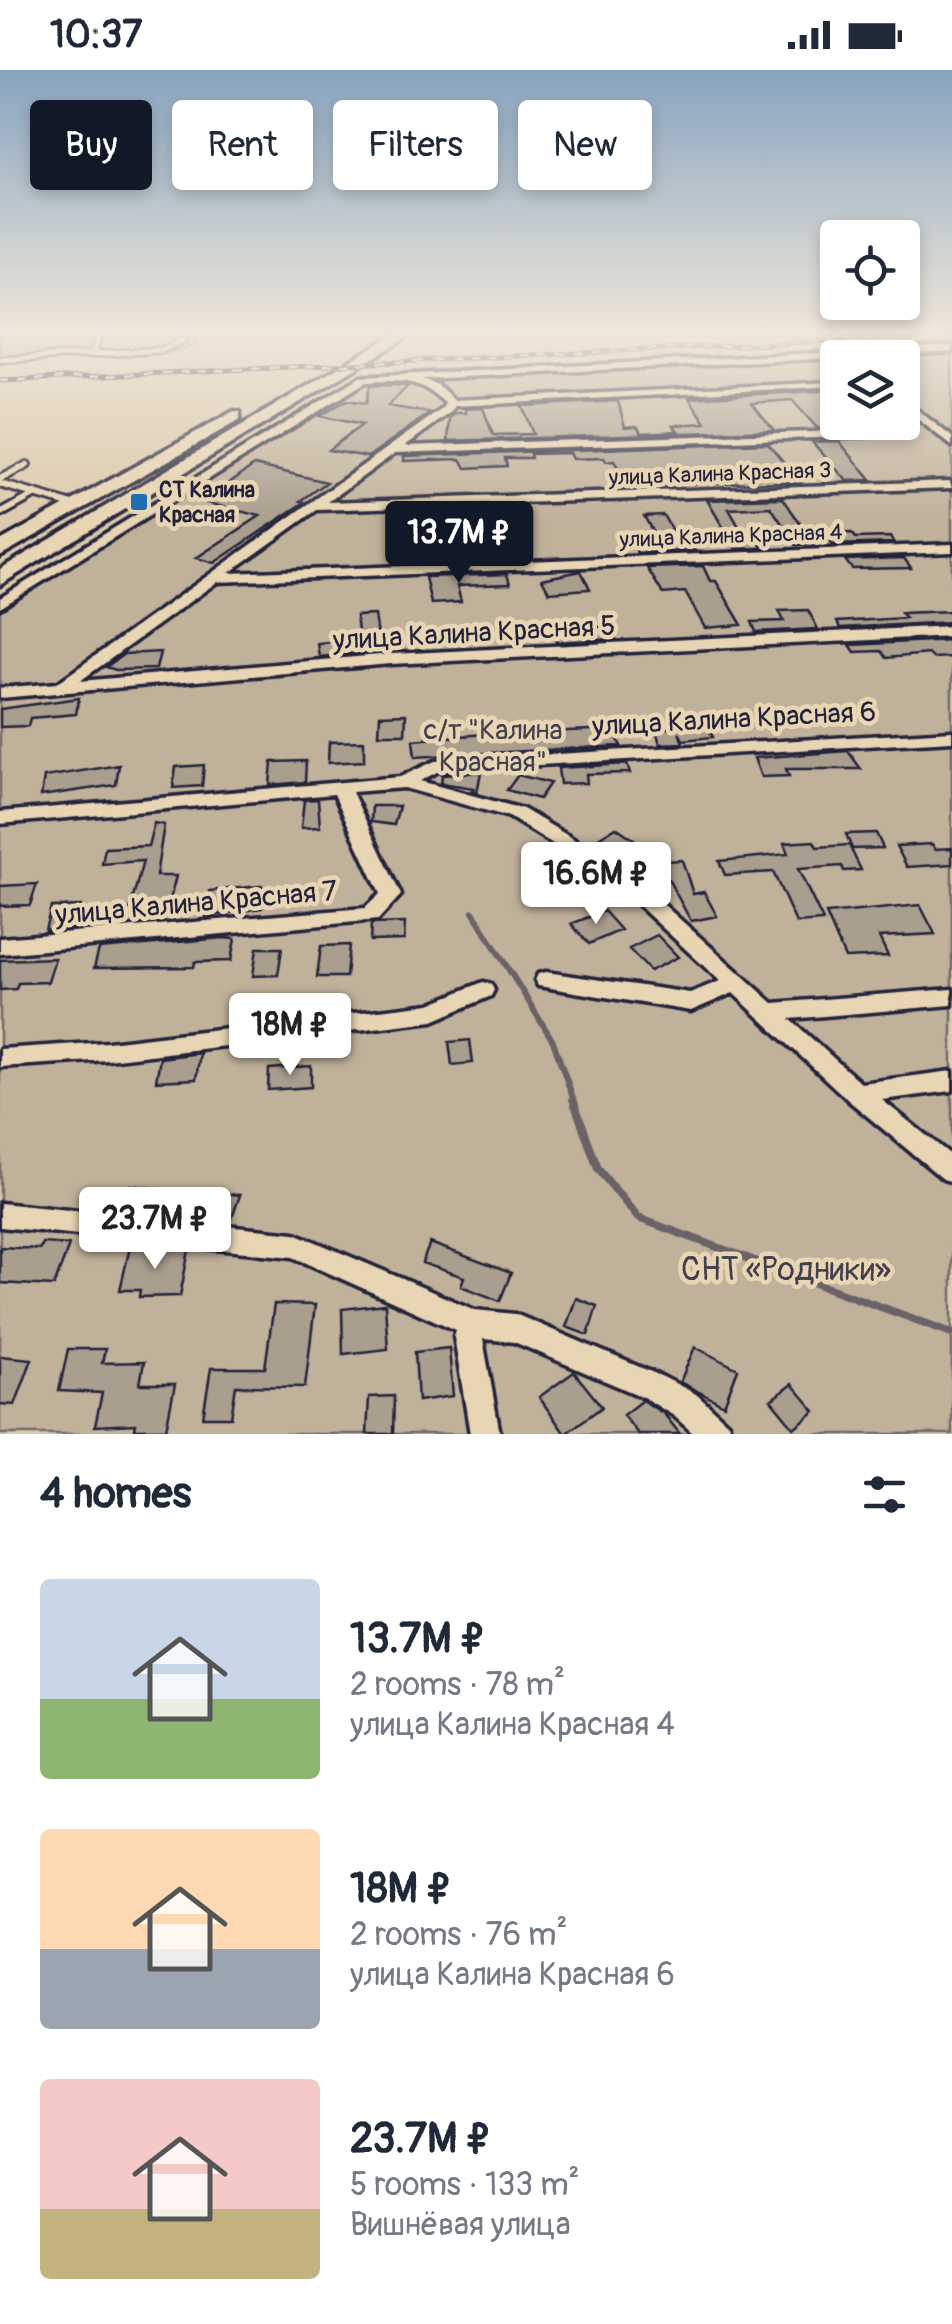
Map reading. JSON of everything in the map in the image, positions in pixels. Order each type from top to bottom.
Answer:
[{"type":"main road","points":[[0,550],[270,395]]},
{"type":"main road","points":[[0,578],[305,395]]},
{"type":"street","points":[[0,604],[339,395]]},
{"type":"street","points":[[442,395],[450,403],[628,395]]},
{"type":"street","points":[[61,687],[446,411],[450,403]]},
{"type":"street","points":[[920,417],[952,443]]},
{"type":"street","points":[[389,450],[820,435]]},
{"type":"street","name":"улица Калина Красная 3","points":[[312,506],[950,486]]},
{"type":"street","name":"улица Калина Красная 4","points":[[212,578],[952,548]]},
{"type":"street","name":"улица Калина Красная 5","points":[[0,693],[391,659],[952,631]]},
{"type":"street","name":"улица Калина Красная 6","points":[[0,818],[404,782],[436,766],[952,736]]},
{"type":"street","name":"улица Калина Красная 6","points":[[404,782],[516,813],[565,839],[645,896],[734,984],[772,1012],[856,1093],[952,1171]]},
{"type":"street","name":"улица Калина Красная 7","points":[[0,946],[371,915],[391,895],[342,789]]},
{"type":"street","points":[[546,980],[691,1002],[734,984]]},
{"type":"street","points":[[0,1058],[108,1051],[433,1012],[483,990]]},
{"type":"street","points":[[772,1012],[952,997]]},
{"type":"street","points":[[856,1093],[952,1081]]},
{"type":"street","points":[[0,1215],[295,1245],[474,1324],[515,1328],[653,1386],[685,1406],[717,1434]]},
{"type":"street","points":[[474,1324],[468,1336],[486,1434]]},
{"type":"lane","points":[[0,482],[27,465]]},
{"type":"lane","points":[[0,482],[76,506]]},
{"type":"lane","points":[[0,514],[36,494]]},
{"type":"green space","name":"с/т \"Калина Красная\"","points":[[329,395],[820,395],[820,440],[920,440],[920,395],[952,395],[952,1434],[0,1434],[0,605]]},
{"type":"building","points":[[368,395],[399,395],[388,406],[430,413],[368,457],[328,450],[362,425],[320,416],[347,400],[366,403]]},
{"type":"building","points":[[820,395],[820,428],[792,400],[752,403],[774,430],[448,441],[450,418],[455,413],[466,413],[465,409],[483,408],[493,435],[533,434],[522,406],[618,401],[625,427],[637,426],[642,433],[678,431],[673,425],[706,423],[689,398]]},
{"type":"building","points":[[839,441],[871,480],[847,481],[812,442]]},
{"type":"building","points":[[768,443],[800,482],[626,484],[614,461],[572,459],[569,453],[530,454],[531,458],[505,458],[507,466],[466,468],[461,459],[404,461],[404,456]]},
{"type":"building","points":[[254,465],[327,482],[301,501],[305,502],[214,563],[196,558],[260,516],[203,502]]},
{"type":"building","points":[[783,498],[814,544],[796,545],[771,507],[729,509],[745,537],[757,537],[762,548],[736,549],[707,500]]},
{"type":"building","points":[[485,508],[466,512],[468,517],[464,517],[471,556],[504,558],[422,562],[414,524],[436,522],[434,510]]},
{"type":"building","points":[[663,515],[676,538],[688,538],[695,551],[637,553],[633,544],[658,542],[644,516]]},
{"type":"building","points":[[852,533],[856,538],[890,537],[894,543],[833,545],[825,534]]},
{"type":"building","points":[[904,558],[911,568],[852,569],[845,560]]},
{"type":"building","points":[[703,566],[742,625],[705,628],[685,592],[663,594],[647,568]]},
{"type":"building","points":[[581,571],[590,589],[549,592],[542,579]]},
{"type":"building","points":[[507,574],[510,584],[457,586],[461,602],[431,604],[425,577]]},
{"type":"building","points":[[808,610],[818,629],[756,632],[752,622],[784,621],[779,611]]},
{"type":"building","points":[[952,611],[952,622],[840,628],[837,622],[905,618],[901,613]]},
{"type":"building","points":[[375,615],[380,651],[319,657],[317,643],[359,639],[356,616]]},
{"type":"building","points":[[572,622],[575,629],[610,626],[616,639],[557,642],[551,623]]},
{"type":"building","points":[[952,640],[952,657],[932,658],[928,654],[886,658],[881,651],[855,652],[850,645]]},
{"type":"building","points":[[160,652],[156,669],[106,667],[124,654]]},
{"type":"building","points":[[79,698],[76,714],[30,718],[28,726],[0,727],[0,709]]},
{"type":"building","points":[[406,714],[405,734],[379,734],[380,715]]},
{"type":"building","points":[[705,722],[713,737],[683,740],[679,732],[683,743],[660,744],[656,730]]},
{"type":"building","points":[[544,729],[614,729],[621,746],[415,757],[413,740]]},
{"type":"building","points":[[364,741],[364,761],[328,763],[329,742]]},
{"type":"building","points":[[848,751],[861,769],[786,769],[789,776],[761,777],[754,758]]},
{"type":"building","points":[[306,761],[305,782],[270,785],[272,762]]},
{"type":"building","points":[[627,764],[630,773],[586,774],[587,783],[560,784],[558,768]]},
{"type":"building","points":[[119,765],[116,785],[41,796],[44,777]]},
{"type":"building","points":[[204,765],[202,786],[173,788],[176,767]]},
{"type":"building","points":[[481,772],[477,793],[471,791],[474,788],[441,783],[442,775]]},
{"type":"building","points":[[518,775],[550,783],[539,799],[507,790]]},
{"type":"building","points":[[318,799],[320,827],[301,828],[304,800]]},
{"type":"building","points":[[372,806],[399,806],[394,825],[371,822]]},
{"type":"building","points":[[154,823],[164,825],[156,876],[176,876],[168,908],[130,909],[143,861],[102,864],[105,848],[148,846]]},
{"type":"building","points":[[616,827],[666,861],[682,860],[693,894],[704,892],[717,916],[691,921],[668,879],[650,880],[641,850],[621,863],[589,844]]},
{"type":"building","points":[[876,833],[883,848],[852,849],[846,834]]},
{"type":"building","points":[[814,841],[817,847],[849,845],[861,870],[844,871],[842,866],[798,869],[823,921],[796,923],[773,872],[725,875],[719,861],[788,854],[784,843]]},
{"type":"building","points":[[932,844],[935,849],[952,848],[952,864],[907,867],[896,846]]},
{"type":"building","points":[[554,849],[607,882],[580,900],[533,864]]},
{"type":"building","points":[[37,884],[30,905],[0,906],[0,886]]},
{"type":"building","points":[[262,886],[262,908],[206,917],[210,891]]},
{"type":"building","points":[[920,905],[935,934],[879,937],[888,956],[845,958],[826,914]]},
{"type":"building","points":[[81,906],[75,928],[45,930],[51,907]]},
{"type":"building","points":[[604,911],[621,930],[589,944],[571,924]]},
{"type":"building","points":[[405,923],[404,940],[370,941],[371,924]]},
{"type":"building","points":[[657,935],[678,957],[650,971],[629,949]]},
{"type":"building","points":[[235,939],[231,961],[195,962],[194,967],[94,968],[99,949]]},
{"type":"building","points":[[349,945],[346,977],[317,977],[321,946]]},
{"type":"building","points":[[257,948],[282,948],[278,975],[253,976]]},
{"type":"building","points":[[55,958],[48,982],[18,983],[16,989],[0,990],[0,960]]},
{"type":"building","points":[[470,1040],[473,1063],[452,1065],[449,1042]]},
{"type":"building","points":[[200,1053],[196,1079],[156,1081],[160,1058]]},
{"type":"building","points":[[311,1066],[311,1087],[268,1090],[269,1069]]},
{"type":"building","points":[[130,1185],[240,1195],[232,1218],[123,1204]]},
{"type":"building","points":[[42,1243],[69,1245],[54,1286],[0,1283],[0,1247],[40,1249]]},
{"type":"building","points":[[430,1243],[511,1273],[500,1301],[461,1286],[464,1277],[422,1263]]},
{"type":"building","points":[[130,1247],[189,1250],[180,1296],[139,1297],[140,1290],[120,1290]]},
{"type":"building","points":[[576,1298],[597,1306],[588,1335],[566,1327]]},
{"type":"building","points":[[274,1304],[315,1305],[305,1387],[236,1386],[231,1417],[203,1417],[211,1368],[265,1368]]},
{"type":"building","points":[[385,1304],[388,1349],[343,1354],[342,1309]]},
{"type":"building","points":[[695,1347],[738,1369],[724,1405],[680,1382]]},
{"type":"building","points":[[449,1348],[453,1396],[418,1401],[415,1352]]},
{"type":"building","points":[[68,1349],[105,1349],[102,1363],[144,1362],[140,1384],[175,1384],[166,1429],[135,1429],[136,1424],[95,1426],[102,1393],[59,1391]]},
{"type":"building","points":[[0,1356],[32,1359],[15,1405],[0,1404]]},
{"type":"building","points":[[574,1372],[602,1407],[565,1434],[539,1397]]},
{"type":"building","points":[[792,1384],[815,1411],[794,1428],[771,1400]]},
{"type":"building","points":[[394,1396],[393,1434],[367,1434],[369,1397]]},
{"type":"building","points":[[642,1400],[664,1414],[680,1434],[638,1434],[623,1415]]},
{"type":"waterway","points":[[473,912],[553,1041],[574,1101]]},
{"type":"waterway","points":[[573,1099],[598,1169],[638,1218],[952,1333]]},
{"type":"place","name":"СТ Калина Красная","points":[[139,502]]},
{"type":"park label","name":"СНТ «Родники»","points":[[786,1269]]}]
